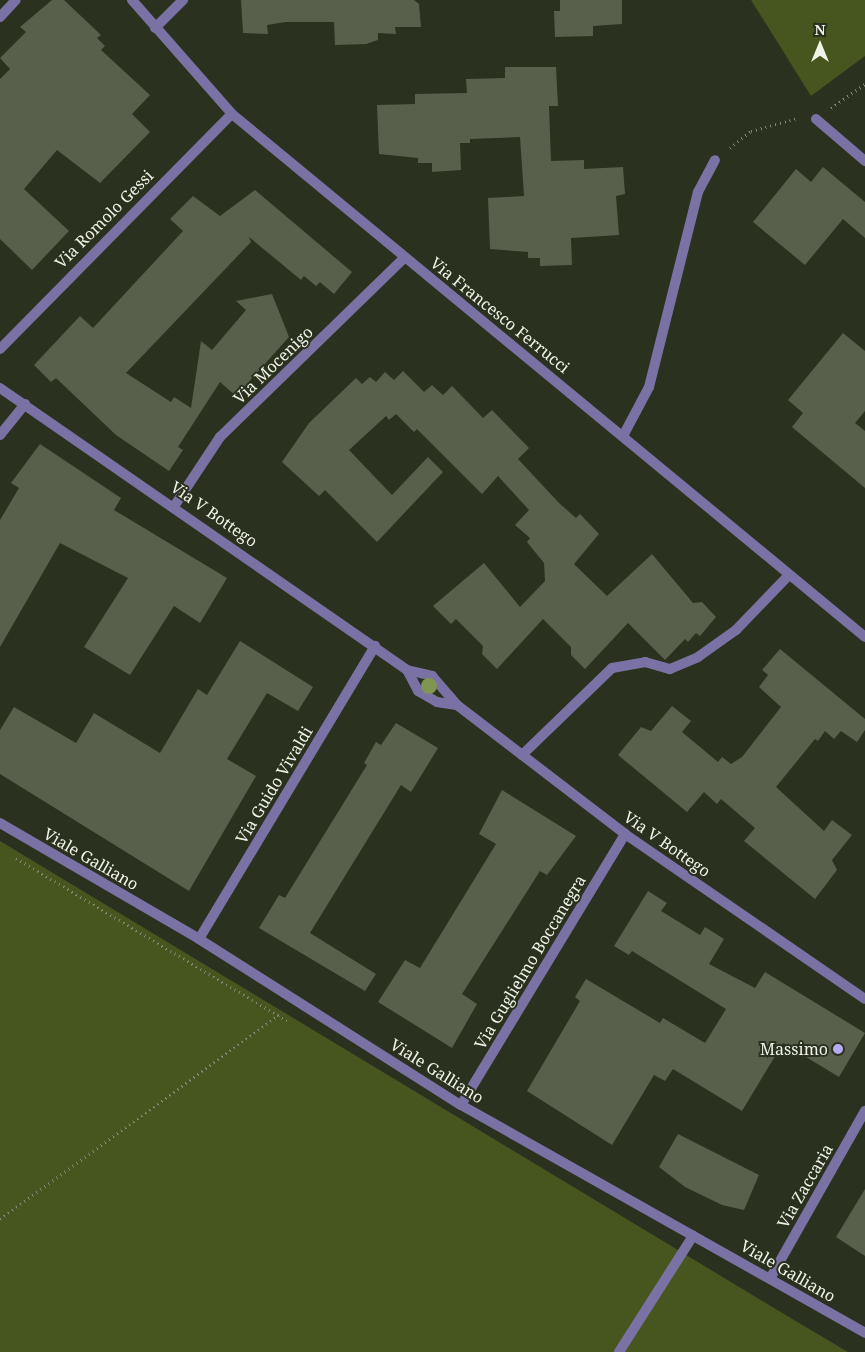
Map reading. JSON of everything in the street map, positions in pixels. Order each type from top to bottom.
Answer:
[{"type":"street","points":[[0,17],[16,0]]},
{"type":"street","name":"Via Francesco Ferrucci","points":[[132,0],[232,114],[624,436],[788,576],[865,637]]},
{"type":"street","points":[[155,28],[183,0]]},
{"type":"street","name":"Via Romolo Gessi","points":[[0,349],[232,114]]},
{"type":"street","points":[[816,119],[865,161]]},
{"type":"street","points":[[624,436],[649,386],[698,192],[715,160]]},
{"type":"street","name":"Via Mocenigo","points":[[175,505],[220,437],[405,257]]},
{"type":"street","name":"Via V Bottego","points":[[0,388],[175,505],[407,670],[432,676],[457,705],[625,834],[865,999]]},
{"type":"street","points":[[0,435],[25,404]]},
{"type":"street","points":[[522,755],[612,668],[645,662],[670,669],[698,657],[736,630],[788,576]]},
{"type":"street","name":"Via Guido Vivaldi","points":[[199,939],[375,646]]},
{"type":"street","name":"Via V Bottego","points":[[407,670],[418,691],[437,702],[457,705]]},
{"type":"street","name":"Viale Galliano","points":[[0,823],[199,939],[461,1105],[693,1236],[771,1277],[865,1333]]},
{"type":"street","name":"Via Guglielmo Boccanegra","points":[[461,1105],[625,834]]},
{"type":"street","name":"Via Zaccaria","points":[[771,1277],[865,1111]]},
{"type":"street","points":[[619,1352],[693,1236]]},
{"type":"path","points":[[715,160],[751,131],[786,118],[816,119],[865,84]]},
{"type":"path","points":[[8,853],[278,1016]]},
{"type":"path","points":[[0,1219],[298,1002]]},
{"type":"green space","points":[[751,0],[865,0],[865,56],[811,96]]},
{"type":"green space","points":[[0,841],[784,1314],[848,1352],[0,1352]]},
{"type":"building","points":[[52,0],[64,0],[101,35],[97,38],[105,46],[101,50],[150,95],[132,114],[150,132],[100,183],[57,150],[24,189],[69,231],[32,270],[0,239],[0,79],[10,69],[0,58],[26,32],[20,27]]},
{"type":"building","points":[[241,0],[414,0],[419,4],[421,27],[395,27],[396,34],[378,33],[378,40],[366,44],[335,45],[334,22],[286,22],[267,25],[268,34],[243,33]]},
{"type":"building","points":[[560,0],[622,0],[622,24],[593,26],[593,36],[555,37],[554,11],[560,11]]},
{"type":"building","points":[[505,67],[556,67],[558,106],[549,106],[551,161],[584,160],[584,169],[623,167],[625,194],[616,196],[619,235],[571,238],[572,265],[540,266],[540,258],[528,258],[528,252],[490,249],[488,198],[524,196],[520,137],[470,139],[470,143],[460,143],[461,170],[432,172],[432,163],[418,163],[418,158],[379,154],[377,105],[415,104],[415,94],[467,93],[466,79],[505,78]]},
{"type":"building","points":[[823,167],[865,202],[865,238],[843,219],[805,265],[753,222],[796,169],[811,182]]},
{"type":"building","points":[[255,190],[352,272],[334,294],[320,282],[316,286],[304,276],[301,280],[249,237],[251,242],[126,373],[171,402],[174,397],[191,408],[201,341],[212,350],[246,310],[236,301],[272,294],[289,337],[236,396],[220,382],[178,447],[183,450],[169,471],[116,435],[56,378],[51,382],[34,365],[80,316],[93,328],[183,231],[170,219],[193,196],[220,216]]},
{"type":"building","points":[[843,333],[865,351],[865,411],[855,423],[865,431],[865,488],[792,427],[803,413],[788,400]]},
{"type":"building","points":[[403,371],[424,392],[432,385],[443,395],[452,386],[483,418],[492,410],[529,448],[518,459],[559,503],[576,518],[580,514],[599,534],[574,564],[607,596],[652,554],[693,603],[702,602],[716,617],[700,636],[696,633],[688,642],[685,639],[665,660],[628,623],[585,669],[571,655],[571,647],[543,619],[497,669],[482,654],[483,646],[456,619],[451,624],[433,606],[484,563],[520,607],[545,581],[544,563],[527,542],[530,538],[515,525],[529,510],[498,476],[482,494],[417,429],[414,432],[396,414],[389,420],[386,416],[349,450],[392,495],[428,457],[443,472],[377,542],[325,490],[319,496],[282,462],[309,423],[356,378],[362,384],[370,377],[376,382],[385,372],[394,380]]},
{"type":"building","points":[[40,444],[121,498],[114,510],[227,578],[200,623],[174,606],[130,675],[84,647],[128,578],[60,543],[0,647],[0,520],[19,488],[11,483]]},
{"type":"building","points":[[240,641],[313,687],[298,711],[267,693],[227,759],[256,776],[189,891],[0,774],[0,730],[14,707],[76,743],[94,713],[160,753],[198,689],[207,695]]},
{"type":"building","points":[[780,649],[865,719],[865,730],[857,742],[841,731],[834,739],[825,731],[818,741],[815,739],[776,787],[824,831],[832,820],[852,835],[832,860],[837,870],[815,899],[744,841],[755,828],[721,799],[717,804],[704,792],[687,812],[618,755],[641,727],[651,731],[672,706],[691,721],[682,732],[718,762],[722,757],[731,764],[742,757],[781,707],[759,687],[768,675],[762,670]]},
{"type":"building","points":[[396,723],[438,748],[411,792],[401,785],[310,933],[376,974],[365,991],[259,928],[279,895],[285,898],[367,765],[364,763],[376,742],[381,745]]},
{"type":"building","points":[[502,790],[576,836],[547,875],[540,871],[462,994],[477,1004],[452,1048],[378,1002],[405,960],[420,968],[496,844],[479,834]]},
{"type":"building","points":[[648,891],[667,903],[661,911],[700,935],[705,927],[724,939],[709,964],[755,988],[765,972],[865,1033],[839,1077],[783,1043],[742,1111],[673,1069],[665,1081],[654,1075],[612,1145],[527,1091],[580,1001],[575,997],[586,979],[660,1023],[663,1018],[705,1043],[726,1009],[632,951],[629,955],[614,946]]},
{"type":"building","points":[[678,1134],[759,1175],[744,1210],[722,1205],[685,1187],[659,1167]]},
{"type":"building","points":[[865,1189],[865,1256],[836,1237]]},
{"type":"place","name":"Massimo","points":[[838,1049]]}]
